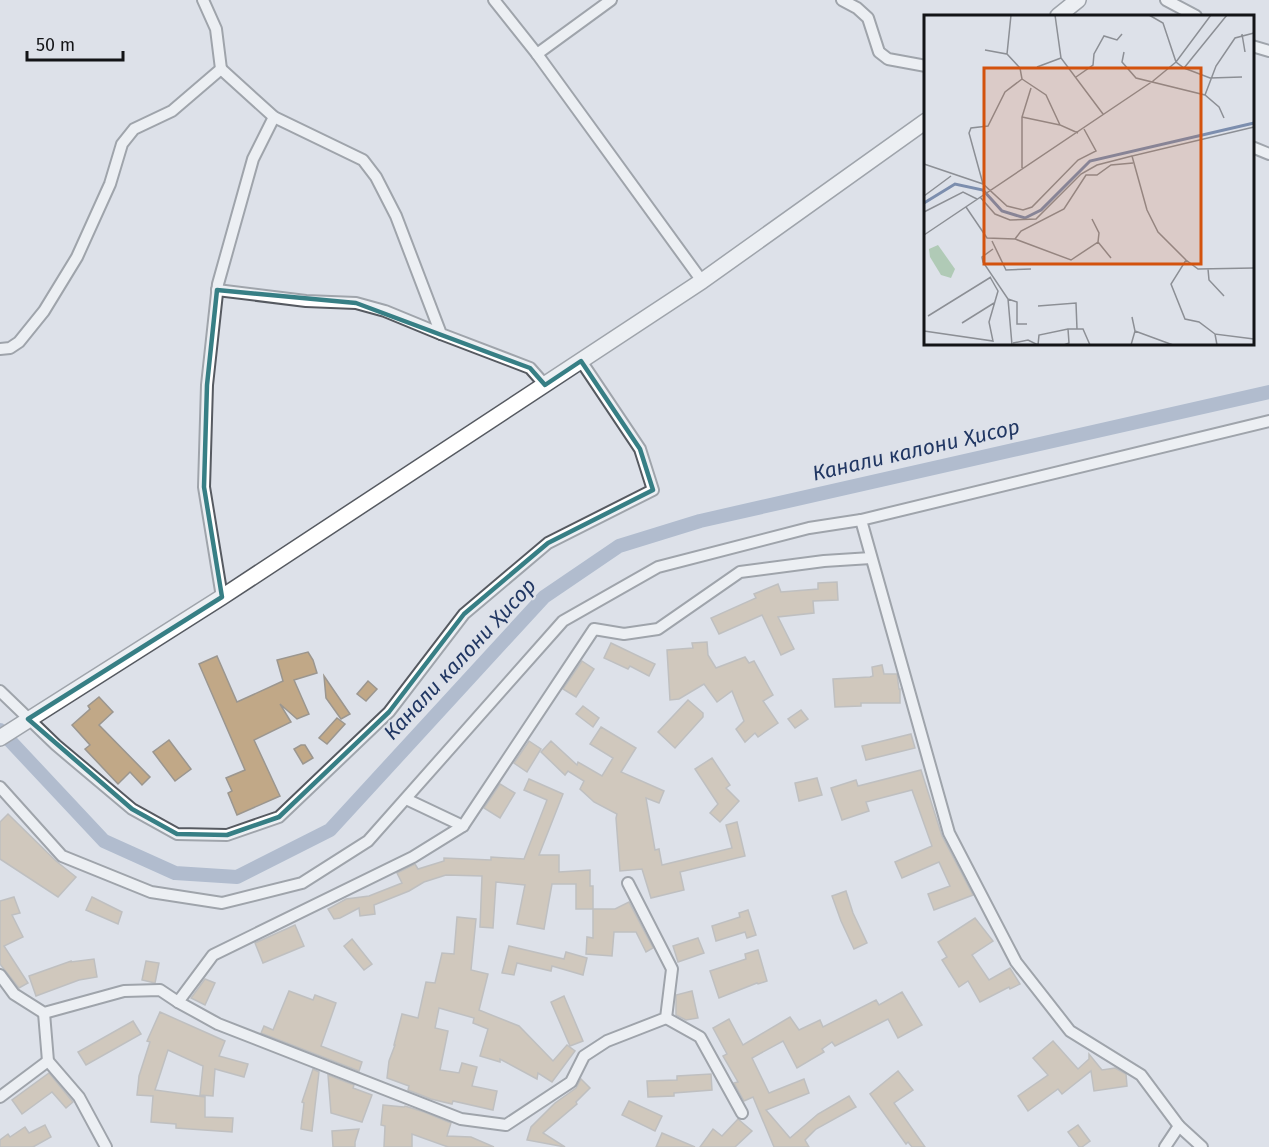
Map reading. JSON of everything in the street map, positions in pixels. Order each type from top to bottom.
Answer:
[{"type":"main road","points":[[1059,15],[1078,0]]},
{"type":"main road","points":[[0,738],[222,597],[581,362],[702,281],[924,122]]},
{"type":"street","points":[[203,0],[216,29],[221,69],[274,117],[363,160],[376,177],[396,216],[441,334]]},
{"type":"street","points":[[494,0],[537,54],[702,281]]},
{"type":"street","points":[[537,54],[611,0]]},
{"type":"street","points":[[842,0],[868,18],[879,51],[888,59],[924,66]]},
{"type":"street","points":[[1168,1],[1194,15]]},
{"type":"street","points":[[1254,47],[1269,51]]},
{"type":"street","points":[[0,349],[9,348],[19,342],[44,311],[77,257],[110,184],[122,144],[134,129],[172,111],[221,69]]},
{"type":"street","points":[[222,597],[204,487],[207,385],[217,290],[253,159],[274,117]]},
{"type":"street","points":[[1254,148],[1269,154]]},
{"type":"street","points":[[217,290],[306,301],[356,303],[385,310],[530,368],[545,385]]},
{"type":"street","points":[[0,691],[27,719],[132,809],[177,834],[227,835],[279,817],[389,712],[464,614],[548,543],[653,490],[640,449],[581,362]]},
{"type":"street","points":[[0,787],[62,856],[151,892],[222,903],[302,883],[368,841],[563,621],[658,567],[809,528],[861,520],[1269,422]]},
{"type":"street","points":[[861,520],[949,833],[1016,962],[1070,1031],[1141,1075],[1179,1126],[1202,1147]]},
{"type":"street","points":[[178,1002],[213,955],[413,857],[463,826],[594,629],[624,634],[658,629],[740,573],[824,561],[871,558]]},
{"type":"street","points":[[406,799],[463,826]]},
{"type":"street","points":[[627,883],[672,969],[666,1018]]},
{"type":"street","points":[[0,975],[14,994],[44,1013],[124,991],[160,990],[218,1024],[461,1119],[506,1125],[571,1082],[584,1056],[607,1041],[666,1018]]},
{"type":"street","points":[[44,1013],[48,1061],[79,1097],[106,1147]]},
{"type":"street","points":[[666,1018],[700,1037],[742,1113]]},
{"type":"street","points":[[0,1098],[48,1061]]},
{"type":"street","points":[[1165,1147],[1179,1126]]},
{"type":"highlighted area","points":[[217,290],[356,303],[530,368],[545,385],[581,361],[640,449],[653,490],[548,543],[464,614],[389,712],[279,817],[227,835],[177,834],[132,809],[28,719],[222,597],[204,487],[207,385]]},
{"type":"building","points":[[837,582],[838,600],[813,601],[814,613],[778,617],[794,649],[781,655],[762,615],[719,634],[711,618],[756,598],[754,594],[778,584],[781,592],[818,589],[818,583]]},
{"type":"building","points":[[707,642],[708,655],[716,668],[745,657],[749,663],[754,661],[773,695],[763,701],[778,723],[758,737],[755,733],[745,742],[736,729],[744,721],[732,691],[717,702],[704,684],[679,699],[670,700],[667,650],[693,648],[692,643]]},
{"type":"building","points":[[611,643],[655,664],[649,676],[630,666],[628,669],[604,658]]},
{"type":"building","points":[[308,652],[317,673],[294,680],[309,714],[297,719],[280,704],[291,722],[254,740],[280,796],[237,815],[228,793],[232,791],[226,778],[245,770],[199,664],[217,656],[237,702],[283,681],[277,660]]},
{"type":"building","points":[[582,661],[594,669],[576,697],[563,689]]},
{"type":"building","points":[[882,665],[884,674],[897,674],[900,703],[861,703],[861,706],[835,707],[833,679],[870,677],[873,676],[872,667]]},
{"type":"building","points":[[324,676],[350,714],[341,719],[326,698]]},
{"type":"building","points":[[368,681],[377,689],[366,701],[357,694]]},
{"type":"building","points":[[99,697],[113,712],[99,725],[150,777],[142,785],[130,772],[118,784],[85,749],[90,745],[72,725],[90,709],[88,706]]},
{"type":"building","points":[[688,700],[703,713],[703,717],[675,748],[658,732]]},
{"type":"building","points":[[583,706],[599,718],[593,727],[576,714]]},
{"type":"building","points":[[801,710],[808,719],[795,728],[788,719]]},
{"type":"building","points":[[337,718],[345,724],[327,744],[319,738]]},
{"type":"building","points":[[601,727],[636,748],[621,772],[664,791],[659,803],[646,798],[655,850],[659,849],[662,865],[732,848],[726,825],[737,822],[745,856],[680,872],[684,890],[651,898],[642,869],[620,871],[617,814],[594,802],[580,789],[584,781],[568,771],[565,775],[541,752],[551,741],[577,765],[578,762],[602,776],[613,758],[590,744]]},
{"type":"building","points":[[911,734],[915,748],[866,760],[862,746]]},
{"type":"building","points":[[169,740],[191,769],[175,781],[153,752]]},
{"type":"building","points":[[529,741],[541,749],[527,772],[514,763]]},
{"type":"building","points":[[305,745],[313,758],[303,764],[294,749]]},
{"type":"building","points":[[712,758],[730,785],[726,788],[739,801],[720,822],[710,813],[718,804],[695,769]]},
{"type":"building","points":[[921,770],[942,836],[973,895],[934,910],[928,894],[950,886],[939,862],[902,878],[895,862],[932,846],[912,790],[866,802],[869,811],[842,820],[831,788],[856,780],[858,786]]},
{"type":"building","points":[[817,778],[822,795],[799,801],[795,783]]},
{"type":"building","points":[[529,779],[563,794],[539,855],[559,855],[559,872],[590,870],[593,909],[576,909],[576,884],[552,884],[544,929],[517,924],[525,885],[496,882],[493,928],[480,927],[482,876],[446,875],[424,882],[409,891],[374,905],[375,914],[360,916],[359,908],[334,919],[328,909],[346,899],[369,896],[402,883],[397,873],[415,864],[418,869],[444,861],[444,858],[524,859],[547,800],[524,790]]},
{"type":"building","points":[[500,784],[515,793],[500,818],[484,808]]},
{"type":"building","points":[[8,814],[56,861],[76,877],[58,897],[0,859],[0,822]]},
{"type":"building","points":[[846,891],[867,943],[854,949],[832,896]]},
{"type":"building","points":[[14,897],[20,913],[12,915],[23,937],[4,946],[28,983],[19,988],[0,964],[0,901]]},
{"type":"building","points":[[92,897],[122,912],[118,924],[86,910]]},
{"type":"building","points":[[629,902],[653,948],[646,952],[636,932],[614,932],[612,956],[586,954],[587,937],[593,938],[593,909],[615,909]]},
{"type":"building","points":[[748,910],[756,935],[747,938],[745,932],[716,941],[712,926],[740,917],[739,913]]},
{"type":"building","points":[[457,917],[476,919],[471,970],[488,974],[479,1010],[519,1026],[553,1061],[567,1045],[575,1051],[552,1082],[538,1073],[537,1079],[500,1059],[500,1062],[480,1056],[488,1029],[473,1023],[474,1018],[439,1008],[435,1028],[448,1031],[440,1070],[459,1073],[462,1063],[477,1067],[472,1086],[497,1091],[493,1110],[453,1101],[452,1104],[431,1099],[408,1090],[409,1086],[387,1078],[389,1061],[402,1014],[418,1018],[426,982],[435,983],[442,953],[454,954]]},
{"type":"building","points":[[975,918],[993,941],[972,955],[989,980],[1010,968],[1020,984],[980,1002],[968,981],[959,987],[942,960],[947,957],[938,942]]},
{"type":"building","points":[[295,925],[304,946],[263,963],[255,943]]},
{"type":"building","points":[[698,938],[704,953],[678,962],[673,946]]},
{"type":"building","points":[[352,939],[372,964],[364,970],[344,946]]},
{"type":"building","points":[[509,946],[564,959],[566,952],[587,958],[583,975],[552,966],[551,971],[517,963],[514,975],[502,973]]},
{"type":"building","points":[[758,950],[767,981],[719,998],[710,971],[746,959],[745,954]]},
{"type":"building","points":[[94,959],[97,977],[79,980],[36,996],[29,976],[71,961]]},
{"type":"building","points":[[146,961],[159,963],[155,983],[142,980]]},
{"type":"building","points":[[205,979],[215,983],[205,1005],[191,998]]},
{"type":"building","points":[[289,991],[313,1000],[315,995],[336,1003],[321,1046],[362,1062],[359,1071],[261,1033],[264,1026],[273,1030]]},
{"type":"building","points":[[692,991],[698,1018],[686,1020],[676,1015],[676,995]]},
{"type":"building","points":[[902,992],[922,1025],[898,1038],[888,1019],[835,1046],[832,1042],[822,1049],[824,1052],[797,1068],[783,1041],[752,1058],[769,1093],[804,1079],[809,1093],[766,1110],[790,1138],[818,1114],[849,1096],[856,1107],[816,1129],[805,1140],[809,1147],[774,1147],[753,1097],[744,1101],[734,1083],[738,1082],[723,1056],[727,1054],[713,1028],[729,1019],[743,1045],[790,1017],[799,1030],[820,1020],[823,1027],[876,1000],[879,1005]]},
{"type":"building","points":[[564,996],[583,1041],[570,1046],[551,1002]]},
{"type":"building","points":[[160,1012],[225,1041],[219,1056],[248,1064],[244,1077],[215,1069],[213,1096],[200,1095],[203,1066],[168,1050],[155,1090],[205,1097],[205,1117],[233,1118],[232,1132],[176,1128],[176,1124],[151,1122],[153,1096],[137,1095],[139,1076],[150,1042],[147,1041]]},
{"type":"building","points":[[133,1021],[141,1034],[86,1065],[78,1052]]},
{"type":"building","points":[[1053,1041],[1078,1069],[1089,1059],[1089,1054],[1102,1070],[1115,1068],[1126,1074],[1127,1086],[1094,1091],[1091,1071],[1062,1094],[1058,1089],[1028,1111],[1018,1096],[1048,1075],[1033,1058]]},
{"type":"building","points":[[313,1069],[319,1072],[312,1131],[301,1129],[304,1103],[302,1102]]},
{"type":"building","points":[[898,1071],[913,1090],[894,1103],[925,1147],[912,1147],[908,1142],[906,1144],[870,1094]]},
{"type":"building","points":[[49,1073],[73,1102],[66,1108],[52,1092],[22,1114],[12,1100]]},
{"type":"building","points":[[711,1074],[712,1090],[674,1093],[674,1096],[648,1097],[647,1081],[677,1080],[677,1076]]},
{"type":"building","points":[[328,1075],[372,1095],[362,1122],[331,1113]]},
{"type":"building","points":[[581,1079],[590,1088],[576,1102],[577,1104],[543,1133],[565,1147],[527,1140],[531,1127],[555,1103],[576,1088]]},
{"type":"building","points":[[629,1101],[662,1116],[655,1131],[622,1115]]},
{"type":"building","points":[[383,1105],[405,1106],[424,1112],[451,1123],[447,1136],[471,1137],[494,1147],[448,1147],[412,1134],[412,1147],[384,1147],[385,1126],[381,1125]]},
{"type":"building","points":[[738,1119],[752,1131],[735,1147],[700,1147],[713,1129],[722,1136]]},
{"type":"building","points":[[45,1125],[51,1137],[33,1147],[0,1147],[0,1140],[8,1134],[10,1137],[25,1127],[29,1133]]},
{"type":"building","points":[[1078,1125],[1090,1141],[1082,1147],[1079,1147],[1068,1132]]},
{"type":"building","points":[[359,1129],[355,1147],[333,1147],[332,1131]]},
{"type":"building","points":[[662,1133],[695,1147],[656,1147]]},
{"type":"waterway","name":"Канали калони Ҳисор","points":[[0,730],[104,841],[175,873],[237,877],[330,830],[544,597],[619,546],[700,521],[1269,392]]}]
